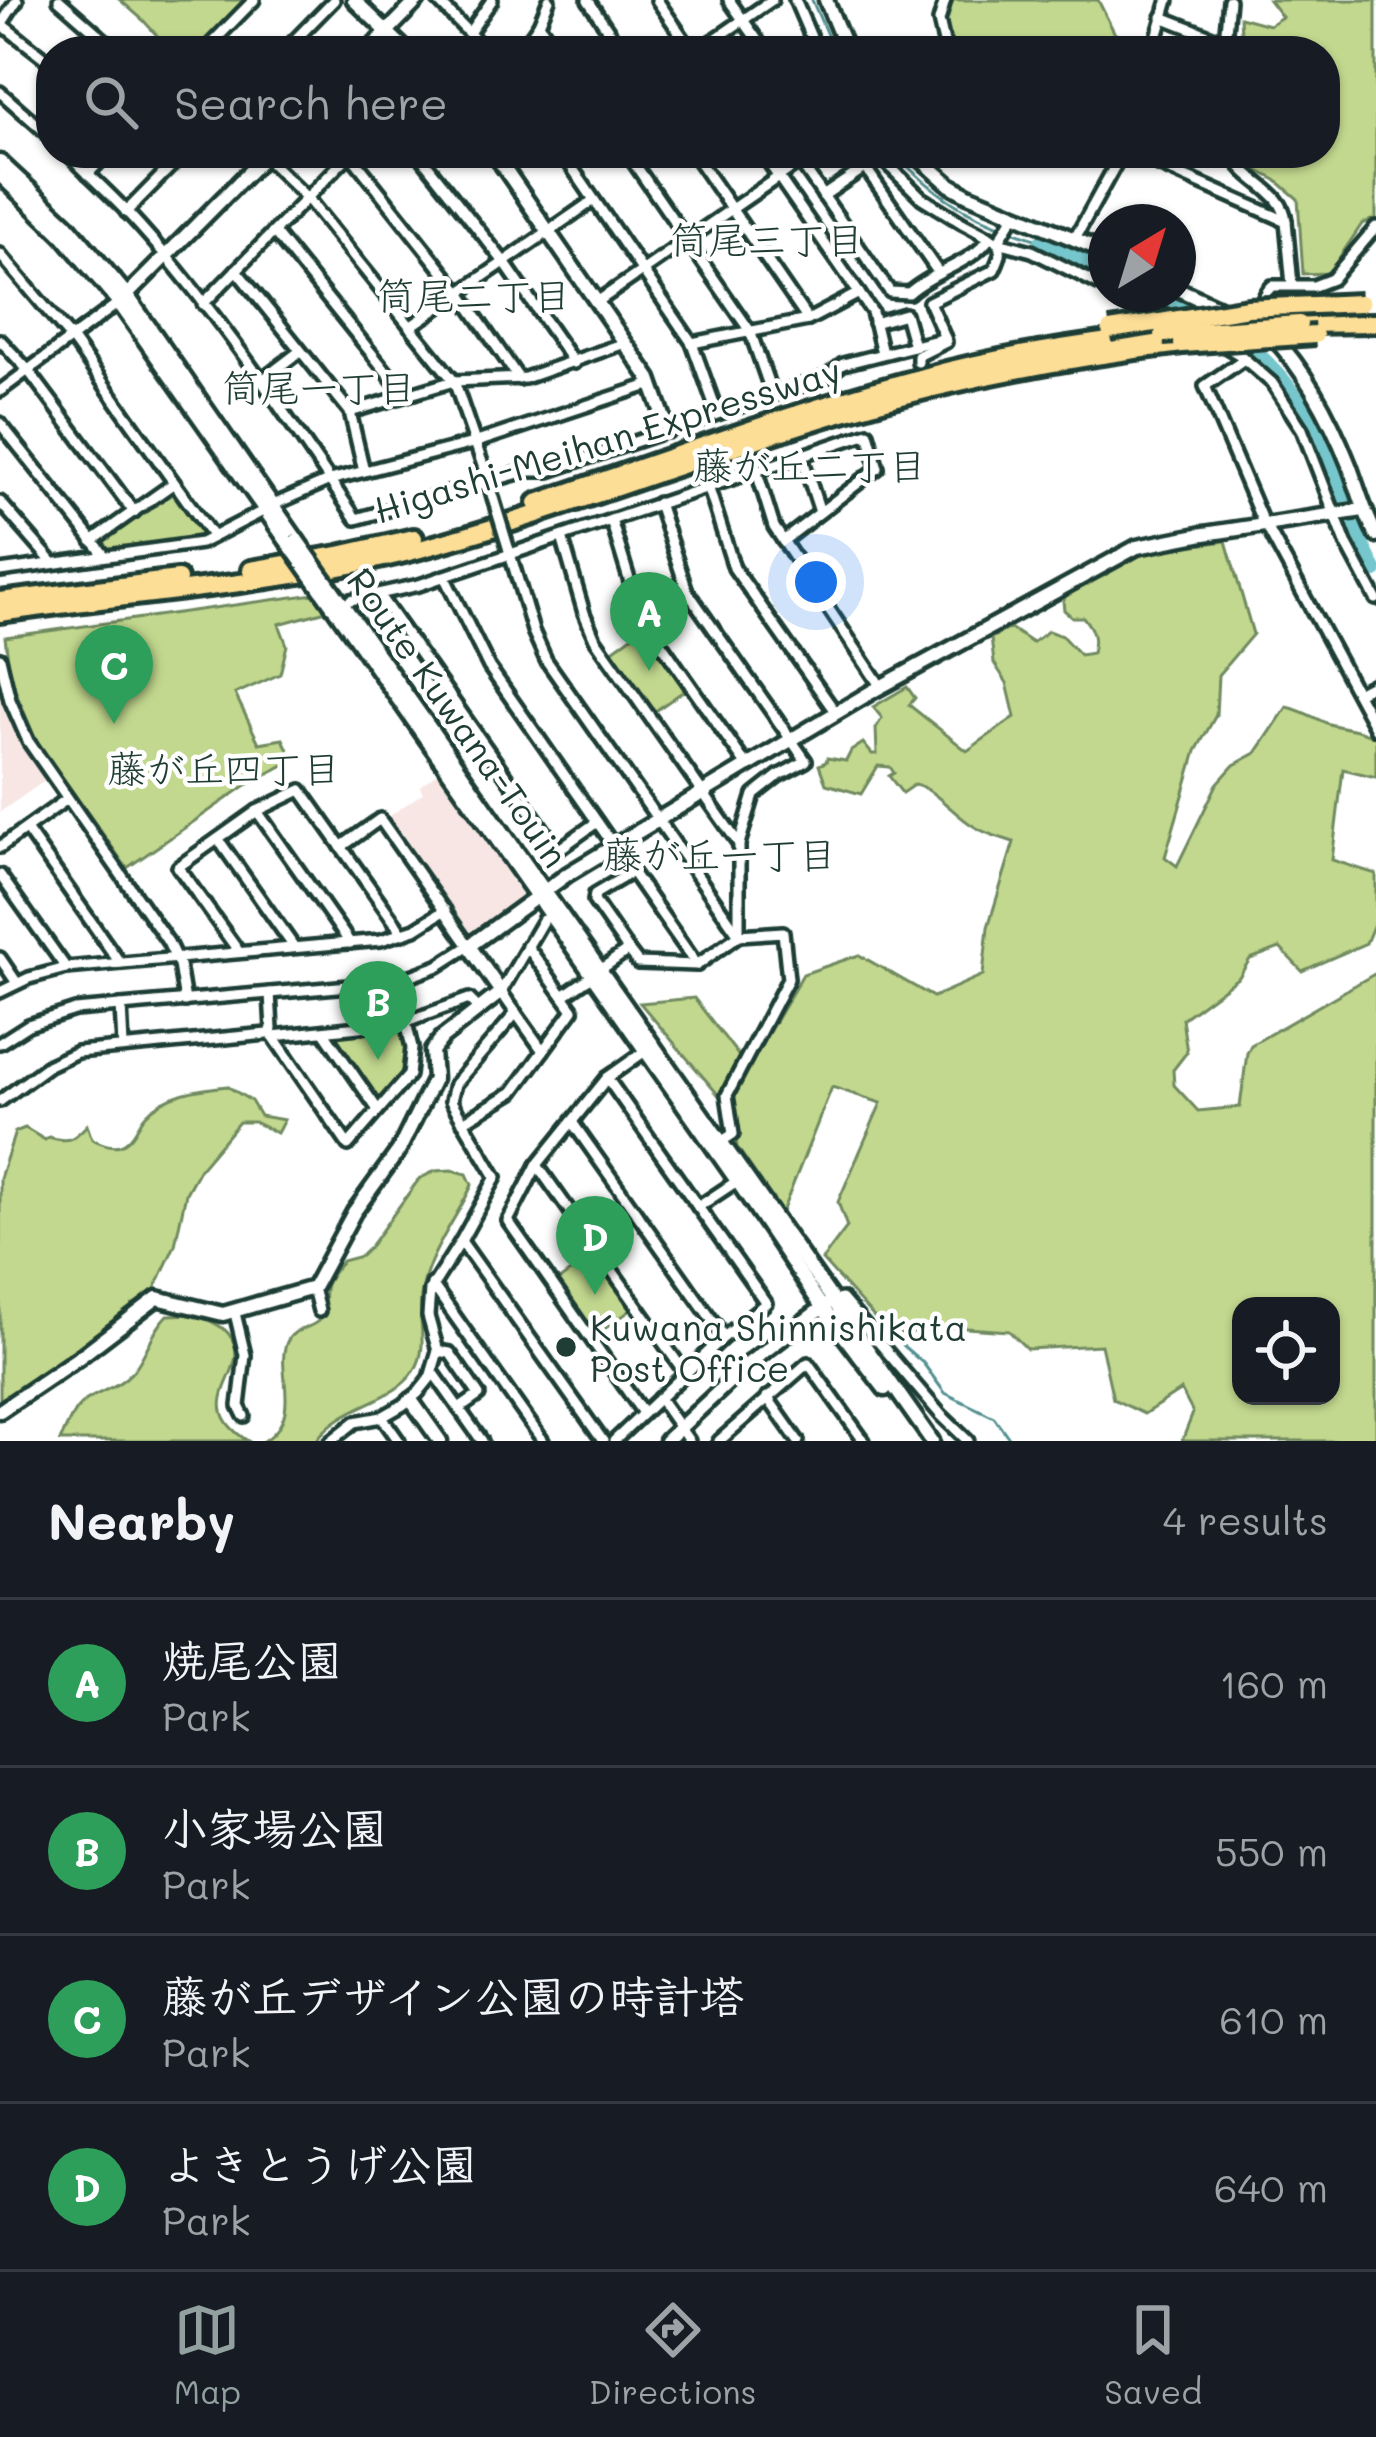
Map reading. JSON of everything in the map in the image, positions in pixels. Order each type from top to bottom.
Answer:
[{"type":"highway","points":[[1016,357],[1067,338],[1110,330],[1248,308],[1368,300]]},
{"type":"highway","name":"Higashi-Meihan Expressway","points":[[0,601],[255,569],[406,540],[534,504],[835,401],[1016,357],[1163,334],[1376,323]]},
{"type":"highway","name":"Higashi-Meihan Expressway","points":[[0,613],[259,580],[410,551],[929,388],[1077,358],[1182,344],[1376,334]]},
{"type":"street","points":[[17,0],[0,24],[36,52]]},
{"type":"street","points":[[58,0],[100,36]]},
{"type":"street","points":[[219,36],[254,0]]},
{"type":"street","points":[[299,36],[334,0]]},
{"type":"street","points":[[354,0],[393,36]]},
{"type":"street","points":[[383,36],[418,0]]},
{"type":"street","points":[[436,0],[472,36]]},
{"type":"street","points":[[469,33],[492,0]]},
{"type":"street","points":[[531,36],[549,0]]},
{"type":"street","points":[[588,0],[612,36]]},
{"type":"street","points":[[657,0],[684,36]]},
{"type":"street","points":[[729,0],[754,36]]},
{"type":"street","points":[[718,36],[772,0]]},
{"type":"street","points":[[795,0],[811,36]]},
{"type":"street","points":[[826,0],[841,36]]},
{"type":"street","points":[[942,36],[939,21],[945,0]]},
{"type":"street","points":[[1157,36],[1168,0]]},
{"type":"street","points":[[1227,36],[1229,0]]},
{"type":"street","points":[[1162,17],[1205,36]]},
{"type":"street","points":[[539,24],[547,36]]},
{"type":"street","points":[[0,92],[36,124]]},
{"type":"street","name":"Route Kuwana-Touin","points":[[0,162],[59,215],[123,299],[596,973],[791,1240],[827,1304]]},
{"type":"street","points":[[82,168],[126,212],[203,304],[262,380],[356,519],[526,471],[549,471],[826,377],[843,364],[945,338]]},
{"type":"street","points":[[88,174],[94,168]]},
{"type":"street","points":[[126,212],[169,168]]},
{"type":"street","points":[[0,391],[123,299],[253,168]]},
{"type":"street","points":[[278,168],[454,381],[545,660],[739,935]]},
{"type":"street","points":[[203,304],[337,168]]},
{"type":"street","points":[[362,168],[460,293],[519,379]]},
{"type":"street","points":[[430,168],[504,262],[574,363]]},
{"type":"street","points":[[504,168],[652,384],[668,430]]},
{"type":"street","points":[[572,168],[692,343],[717,412]]},
{"type":"street","points":[[637,168],[750,331],[772,394]]},
{"type":"street","points":[[703,168],[808,320]]},
{"type":"street","points":[[773,168],[872,312],[882,353]]},
{"type":"street","points":[[597,302],[792,168]]},
{"type":"street","points":[[804,168],[890,292],[909,293],[923,280],[982,250],[1014,215]]},
{"type":"street","points":[[823,196],[865,168]]},
{"type":"street","points":[[867,168],[938,272]]},
{"type":"street","points":[[891,168],[922,199],[962,224],[1032,250],[1088,278]]},
{"type":"street","points":[[931,168],[950,185],[1088,245]]},
{"type":"street","points":[[1074,240],[1117,168]]},
{"type":"street","points":[[1161,168],[1286,221]]},
{"type":"street","points":[[1241,168],[1278,198],[1286,213],[1292,285]]},
{"type":"street","name":"Route Kuwana-Touin","points":[[0,175],[123,299]]},
{"type":"street","points":[[410,326],[594,200]]},
{"type":"street","points":[[1264,328],[1264,293],[1272,286],[1314,286],[1332,279],[1376,226]]},
{"type":"street","points":[[274,232],[405,395]]},
{"type":"street","points":[[918,362],[918,356],[946,341],[929,302],[994,270],[1000,255],[994,239]]},
{"type":"street","points":[[0,254],[71,338],[212,537]]},
{"type":"street","points":[[236,271],[350,412],[364,471]]},
{"type":"street","points":[[692,343],[808,320],[859,293]]},
{"type":"street","points":[[1196,297],[1264,328],[1282,347],[1315,392],[1376,536]]},
{"type":"street","points":[[1161,312],[1208,335],[1271,382],[1302,428],[1346,543],[1376,598]]},
{"type":"street","points":[[874,322],[905,314],[914,346]]},
{"type":"street","points":[[0,340],[28,370],[134,512]]},
{"type":"street","points":[[350,412],[454,381],[519,379],[625,343]]},
{"type":"street","points":[[262,380],[300,351]]},
{"type":"street","points":[[1244,359],[1205,386],[1265,525],[1376,729]]},
{"type":"street","points":[[0,571],[201,543],[329,480],[477,442],[652,384]]},
{"type":"street","points":[[0,423],[105,556]]},
{"type":"street","points":[[336,604],[444,576],[509,550],[562,537],[868,433],[878,468],[782,541]]},
{"type":"street","points":[[801,454],[820,512]]},
{"type":"street","points":[[756,469],[782,541],[881,687]]},
{"type":"street","points":[[92,542],[174,483]]},
{"type":"street","points":[[708,486],[734,568],[836,713]]},
{"type":"street","points":[[0,502],[53,563]]},
{"type":"street","points":[[658,503],[687,590],[806,761],[757,790],[739,844],[739,935]]},
{"type":"street","points":[[0,1043],[28,1025],[75,1010],[394,982],[438,966],[613,846],[790,740],[1145,543],[1366,510]]},
{"type":"street","points":[[610,520],[639,612],[747,766]]},
{"type":"street","points":[[562,537],[595,639],[739,844]]},
{"type":"street","points":[[444,576],[489,667],[697,965]]},
{"type":"street","points":[[378,594],[558,850],[597,823]]},
{"type":"street","name":"Route Kuwana-Touin","points":[[336,604],[542,894]]},
{"type":"street","points":[[0,658],[22,730],[164,935],[176,958],[185,1000]]},
{"type":"street","points":[[1357,693],[1376,683]]},
{"type":"street","points":[[239,952],[178,867],[257,811],[301,790],[403,934]]},
{"type":"street","points":[[0,847],[68,800]]},
{"type":"street","points":[[257,811],[350,943]]},
{"type":"street","points":[[341,847],[380,819],[543,1051]]},
{"type":"street","points":[[26,829],[120,963]]},
{"type":"street","points":[[218,839],[294,948]]},
{"type":"street","points":[[632,872],[595,894],[594,901],[638,963],[697,965],[739,935],[783,932],[788,979],[727,1095],[733,1134],[721,1142]]},
{"type":"street","points":[[0,875],[66,968]]},
{"type":"street","points":[[0,992],[66,968],[381,940],[403,934],[445,910]]},
{"type":"street","points":[[319,1311],[313,1288],[354,1212],[399,1150],[434,1079],[432,1051],[501,992],[543,920]]},
{"type":"street","points":[[463,1122],[513,1092],[573,1010],[527,946]]},
{"type":"street","points":[[563,995],[628,950]]},
{"type":"street","points":[[0,958],[17,983]]},
{"type":"street","name":"Route Kuwana-Touin","points":[[596,973],[736,1180],[932,1441]]},
{"type":"street","points":[[270,993],[271,1034],[348,1144],[409,1075],[412,1048],[406,1022]]},
{"type":"street","points":[[2,1096],[64,1057],[89,1050],[406,1022],[469,999],[479,1009]]},
{"type":"street","points":[[121,1006],[123,1046]]},
{"type":"street","points":[[331,1441],[344,1436],[355,1422],[382,1417],[411,1400],[433,1372],[438,1351],[428,1309],[432,1284],[496,1177],[451,1101],[455,1084],[517,1012]]},
{"type":"street","points":[[324,1032],[378,1110]]},
{"type":"street","points":[[644,1413],[508,1221],[537,1165],[607,1078],[645,1051]]},
{"type":"street","points":[[607,1078],[766,1303],[614,1441]]},
{"type":"street","points":[[572,1122],[724,1337]]},
{"type":"street","points":[[537,1165],[685,1373]]},
{"type":"street","points":[[698,1207],[736,1180]]},
{"type":"street","points":[[461,1241],[603,1441]]},
{"type":"street","points":[[432,1284],[543,1441]]},
{"type":"street","points":[[0,1411],[157,1298],[223,1314],[313,1288]]},
{"type":"street","points":[[666,1441],[749,1363],[827,1304],[842,1299],[968,1441]]},
{"type":"street","points":[[827,1304],[922,1441]]},
{"type":"street","points":[[235,1312],[245,1354],[239,1406],[244,1416]]},
{"type":"street","points":[[438,1351],[450,1353],[479,1394],[459,1409]]},
{"type":"street","points":[[726,1439],[808,1363],[864,1441]]},
{"type":"street","points":[[433,1372],[482,1441]]},
{"type":"street","points":[[767,1397],[798,1441]]},
{"type":"street","points":[[659,1398],[689,1441]]},
{"type":"street","points":[[411,1400],[440,1441]]},
{"type":"street","points":[[382,1417],[399,1441]]},
{"type":"shaded area","points":[[0,688],[21,746],[46,780],[0,812]]},
{"type":"shaded area","points":[[439,772],[521,891],[521,901],[474,934],[388,817],[423,793],[420,786]]},
{"type":"green space","points":[[120,0],[250,0],[214,36],[157,36]]},
{"type":"green space","points":[[950,0],[1098,0],[1115,34],[1121,36],[946,36],[944,21]]},
{"type":"green space","points":[[1269,0],[1376,0],[1376,218],[1362,224],[1329,273],[1303,274],[1298,199],[1258,168],[1340,168],[1340,36],[1241,36],[1240,17],[1269,25],[1282,17]]},
{"type":"green space","points":[[171,490],[204,538],[107,553],[99,541]]},
{"type":"green space","points":[[1226,541],[1253,634],[1218,675],[1216,715],[1196,751],[1165,857],[1177,866],[1217,784],[1234,765],[1256,753],[1287,707],[1376,738],[1376,777],[1343,769],[1332,860],[1376,874],[1376,919],[1366,943],[1302,971],[1280,948],[1250,959],[1239,977],[1182,1019],[1187,1052],[1173,1070],[1174,1085],[1198,1111],[1240,1107],[1251,1045],[1376,973],[1376,1441],[1182,1441],[1193,1413],[1181,1390],[1144,1414],[1113,1399],[1101,1345],[1027,1349],[1009,1331],[951,1327],[891,1336],[822,1260],[847,1227],[838,1202],[881,1103],[832,1087],[782,1212],[737,1147],[733,1112],[640,1003],[694,998],[748,1068],[803,974],[859,955],[933,997],[983,975],[988,927],[1014,842],[975,827],[922,787],[915,784],[902,793],[889,776],[894,773],[890,767],[878,766],[861,794],[826,784],[819,765],[827,758],[846,761],[863,743],[877,754],[876,728],[882,718],[873,707],[907,687],[915,698],[909,705],[967,751],[1015,717],[1007,683],[994,663],[991,638],[1010,628],[1032,643],[1048,631],[1062,636],[1080,655],[1092,653],[1094,638],[1089,626],[1083,617],[1072,617],[1064,610],[1069,591],[1144,552]]},
{"type":"green space","points":[[314,594],[326,611],[279,624],[287,645],[280,674],[235,694],[259,743],[283,739],[293,760],[245,786],[127,868],[36,740],[11,681],[5,637]]},
{"type":"green space","points":[[644,627],[688,688],[651,714],[610,655]]},
{"type":"green space","points":[[401,1026],[405,1068],[382,1101],[376,1099],[336,1034]]},
{"type":"green space","points":[[227,1086],[251,1101],[260,1116],[284,1120],[277,1133],[254,1122],[239,1122],[200,1168],[186,1193],[175,1245],[154,1291],[0,1407],[0,1178],[15,1132],[25,1128],[45,1140],[66,1140],[87,1125],[92,1139],[117,1146],[162,1102]]},
{"type":"green space","points":[[452,1170],[467,1174],[472,1185],[424,1282],[421,1354],[414,1371],[394,1390],[339,1419],[316,1441],[264,1441],[276,1430],[286,1406],[287,1342],[321,1317],[331,1275],[342,1261],[361,1256],[369,1248],[419,1179]]},
{"type":"green space","points":[[596,1253],[634,1308],[593,1337],[555,1283]]},
{"type":"green space","points":[[195,1314],[225,1330],[235,1347],[222,1412],[248,1441],[60,1441],[80,1405],[133,1371],[168,1315]]},
{"type":"waterway","points":[[812,0],[828,36]]},
{"type":"waterway","points":[[910,168],[962,208],[1041,241]]},
{"type":"waterway","points":[[1041,241],[1088,263]]},
{"type":"waterway","points":[[1194,312],[1203,316]]},
{"type":"waterway","points":[[1237,337],[1268,363],[1309,417],[1376,571]]},
{"type":"waterway","points":[[902,1345],[923,1363],[945,1393],[994,1417],[1011,1441]]},
{"type":"place","name":"焼尾公園","points":[[649,671]]},
{"type":"place","name":"藤が丘デザイン公園の時計塔","points":[[114,724]]},
{"type":"place","name":"小家場公園","points":[[378,1060]]},
{"type":"place","name":"よきとうげ公園","points":[[595,1295]]},
{"type":"place","name":"Kuwana Shinnishikata Post Office","points":[[566,1347]]},
{"type":"district","name":"筒尾三丁目","points":[[767,238]]},
{"type":"district","name":"筒尾二丁目","points":[[474,294]]},
{"type":"district","name":"筒尾一丁目","points":[[319,386]]},
{"type":"district","name":"藤が丘二丁目","points":[[810,464]]},
{"type":"district","name":"藤が丘四丁目","points":[[224,767]]},
{"type":"district","name":"藤が丘一丁目","points":[[720,853]]}]
